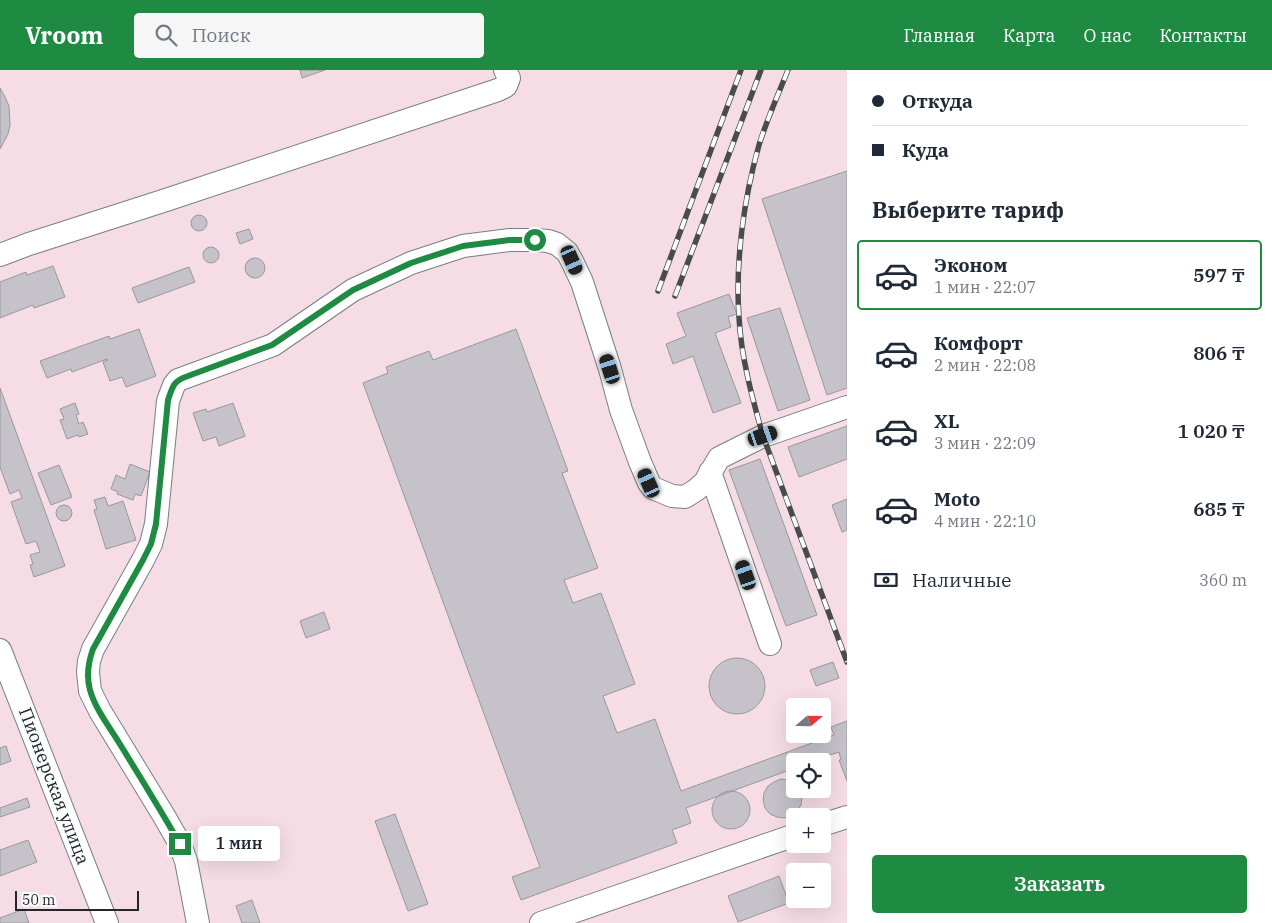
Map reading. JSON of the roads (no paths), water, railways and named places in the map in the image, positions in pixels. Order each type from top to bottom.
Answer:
[{"type":"street","points":[[0,255],[498,90],[506,86],[509,78],[506,70]]},
{"type":"street","points":[[198,923],[189,875],[180,844],[100,711],[90,691],[88,672],[93,649],[151,544],[156,524],[168,400],[174,384],[178,380],[272,345],[353,290],[411,263],[463,246],[510,240],[548,241],[557,244],[567,252],[582,282],[621,410],[640,462],[649,483],[660,492],[672,496],[685,496],[705,482],[719,458],[763,436],[847,406]]},
{"type":"street","points":[[710,472],[770,644]]},
{"type":"street","name":"Пионерская улица","points":[[0,650],[107,923]]},
{"type":"street","points":[[831,822],[847,817]]},
{"type":"street","points":[[541,923],[786,838]]},
{"type":"railway","points":[[658,291],[741,70]]},
{"type":"railway","points":[[675,296],[761,70]]},
{"type":"railway","points":[[788,70],[762,135],[749,186],[738,274],[740,332],[748,377],[763,436],[847,662]]}]
